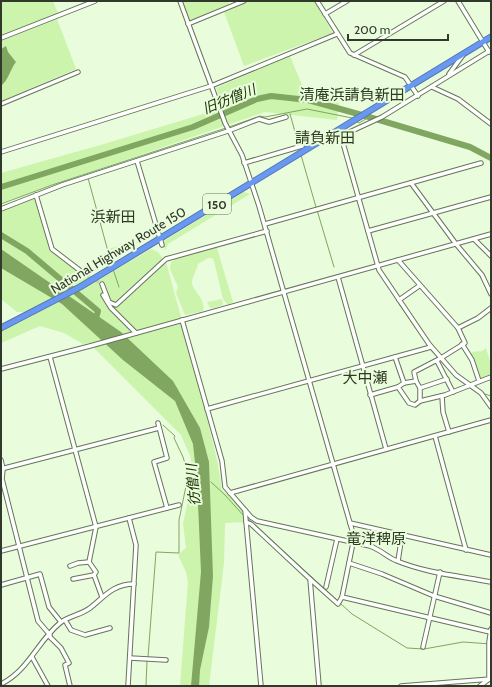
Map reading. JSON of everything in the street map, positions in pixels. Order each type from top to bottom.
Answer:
[{"type":"highway","name":"National Highway Route 150","points":[[1,328],[80,287],[491,37]]},
{"type":"street","points":[[1,38],[94,1]]},
{"type":"street","points":[[180,1],[228,131],[242,155],[265,224],[350,523],[354,543],[342,597],[338,604],[246,521]]},
{"type":"street","points":[[188,24],[244,1]]},
{"type":"street","points":[[317,1],[346,50],[354,55],[405,77],[418,96]]},
{"type":"street","points":[[325,14],[347,1]]},
{"type":"street","points":[[354,55],[444,1]]},
{"type":"street","points":[[453,392],[431,346],[399,300],[378,266],[341,136],[382,117],[490,51],[458,1]]},
{"type":"street","points":[[1,152],[211,86],[337,34]]},
{"type":"street","points":[[443,80],[453,70],[464,54]]},
{"type":"street","points":[[1,104],[78,72]]},
{"type":"street","points":[[432,87],[458,99],[491,124]]},
{"type":"street","points":[[1,209],[36,195],[260,119],[269,122],[286,117]]},
{"type":"street","points":[[244,163],[302,146]]},
{"type":"street","points":[[137,161],[162,245]]},
{"type":"street","points":[[265,224],[482,163]]},
{"type":"street","points":[[411,183],[456,244],[482,274],[491,294]]},
{"type":"street","points":[[36,195],[52,249],[82,272]]},
{"type":"street","points":[[368,231],[491,197]]},
{"type":"street","points":[[136,334],[109,306],[101,292],[102,286],[109,302],[116,305],[166,259],[267,231]]},
{"type":"street","points":[[1,369],[136,334],[491,234]]},
{"type":"street","points":[[474,239],[491,256]]},
{"type":"street","points":[[398,260],[419,286],[458,328],[465,342],[439,360],[414,372],[416,381],[420,388],[420,401]]},
{"type":"street","points":[[338,277],[386,449]]},
{"type":"street","points":[[399,300],[419,286]]},
{"type":"street","points":[[458,328],[478,318],[491,308]]},
{"type":"street","points":[[182,320],[222,461],[225,487],[257,521],[380,550],[398,561],[440,572],[491,582]]},
{"type":"street","points":[[462,344],[472,360],[479,381]]},
{"type":"street","points":[[207,409],[431,346]]},
{"type":"street","points":[[50,357],[96,527],[89,562],[96,572],[94,575],[102,597]]},
{"type":"street","points":[[395,357],[404,383]]},
{"type":"street","points":[[439,360],[456,375],[482,393],[491,407]]},
{"type":"street","points":[[398,387],[409,404],[415,405],[420,401],[442,396],[491,377]]},
{"type":"street","points":[[420,388],[447,379]]},
{"type":"street","points":[[370,395],[398,387],[404,383],[416,381]]},
{"type":"street","points":[[442,396],[443,412],[449,432]]},
{"type":"street","points":[[230,493],[491,420]]},
{"type":"street","points":[[158,423],[167,458],[154,462],[167,508]]},
{"type":"street","points":[[2,469],[159,428]]},
{"type":"street","points":[[435,436],[466,550]]},
{"type":"street","points":[[1,460],[2,479],[38,621],[66,656],[69,663],[65,665],[70,686]]},
{"type":"street","points":[[1,551],[179,505]]},
{"type":"street","points":[[245,509],[260,686]]},
{"type":"street","points":[[128,686],[136,545],[129,518]]},
{"type":"street","points":[[350,523],[491,555]]},
{"type":"street","points":[[398,561],[402,535]]},
{"type":"street","points":[[326,587],[337,539]]},
{"type":"street","points":[[70,566],[78,563],[89,562]]},
{"type":"street","points":[[349,563],[382,574],[407,586],[434,596],[491,613]]},
{"type":"street","points":[[423,647],[440,572]]},
{"type":"street","points":[[1,585],[40,574],[42,576],[49,607],[70,630],[83,635],[110,628]]},
{"type":"street","points":[[73,579],[94,575]]},
{"type":"street","points":[[310,579],[319,686]]},
{"type":"street","points":[[4,683],[14,677],[63,621],[89,609],[102,597],[122,584],[134,584]]},
{"type":"street","points":[[342,597],[491,630],[490,679]]},
{"type":"street","points":[[32,657],[48,686]]},
{"type":"street","points":[[130,658],[166,660]]},
{"type":"street","points":[[401,686],[435,685],[490,679]]},
{"type":"street","points":[[480,686],[490,679]]},
{"type":"shaded area","points":[[1,1],[53,1],[58,13],[1,38]]},
{"type":"shaded area","points":[[180,1],[228,1],[230,7],[188,24]]},
{"type":"shaded area","points":[[250,1],[314,1],[333,33],[244,66],[224,12]]},
{"type":"shaded area","points":[[57,19],[76,69],[1,101],[1,86],[16,62],[7,52],[6,46],[1,49],[1,41]]},
{"type":"shaded area","points":[[6,46],[8,52],[16,62],[1,86],[1,49]]},
{"type":"shaded area","points":[[290,56],[304,90],[339,103],[337,120],[265,112],[1,203],[1,173],[223,108],[216,88]]},
{"type":"shaded area","points":[[244,192],[250,194],[168,244],[165,251],[164,241]]},
{"type":"shaded area","points":[[35,197],[50,251],[100,283],[99,280],[151,249],[158,252],[164,260],[114,305],[166,262],[201,390],[218,465],[222,490],[245,509],[246,522],[225,523],[224,563],[209,686],[180,686],[188,582],[186,572],[178,555],[186,548],[183,524],[191,486],[191,458],[181,435],[89,343],[83,344],[64,333],[40,326],[1,343],[1,331],[34,315],[27,312],[17,312],[1,299],[1,209]]},
{"type":"shaded area","points":[[140,241],[111,259],[108,249]]},
{"type":"shaded area","points":[[217,248],[233,302],[228,305],[223,299],[214,261],[212,258],[208,258],[198,264],[192,282],[203,302],[203,311],[185,315],[176,293],[178,287],[170,269],[171,262],[193,252]]},
{"type":"shaded area","points":[[1,249],[121,332],[173,381],[200,428],[209,462],[213,576],[209,627],[200,670],[199,686],[191,686],[201,572],[197,481],[193,444],[175,401],[123,360],[62,304],[1,268]]},
{"type":"shaded area","points":[[222,299],[223,305],[214,308],[210,308],[207,302]]},
{"type":"shaded area","points":[[486,348],[491,365],[491,376],[479,380],[469,356],[472,352],[482,351]]},
{"type":"waterway","name":"旧彷僧川","points":[[1,187],[193,127],[257,99],[271,96],[308,100],[369,117],[470,147],[491,158]]},
{"type":"waterway","points":[[229,127],[260,116],[265,117],[307,109],[352,118]]},
{"type":"waterway","points":[[290,114],[299,146]]},
{"type":"waterway","points":[[356,121],[359,123],[369,117]]},
{"type":"waterway","points":[[1,204],[52,185],[226,128]]},
{"type":"waterway","points":[[301,155],[316,207]]},
{"type":"waterway","points":[[88,178],[112,266]]},
{"type":"waterway","points":[[317,210],[334,267]]},
{"type":"waterway","name":"彷僧川","points":[[1,235],[27,251],[98,311],[95,322]]},
{"type":"waterway","points":[[113,269],[119,287]]},
{"type":"waterway","points":[[399,304],[420,334]]},
{"type":"waterway","points":[[430,349],[438,358]]},
{"type":"waterway","points":[[441,361],[455,377],[466,385]]},
{"type":"waterway","points":[[470,388],[479,394]]},
{"type":"waterway","points":[[482,393],[491,396]]},
{"type":"waterway","points":[[148,657],[156,552],[179,553],[179,520],[186,486],[187,470],[183,457],[174,438],[175,436],[163,425]]},
{"type":"waterway","points":[[211,482],[244,516]]},
{"type":"waterway","points":[[246,517],[338,601]]},
{"type":"waterway","points":[[341,604],[352,614],[407,648],[424,649],[463,642],[491,644]]},
{"type":"waterway","points":[[146,686],[147,661]]},
{"type":"tunnel","points":[[82,272],[102,284]]},
{"type":"district","name":"清庵浜請負新田","points":[[352,95]]},
{"type":"district","name":"請負新田","points":[[325,138]]},
{"type":"district","name":"浜新田","points":[[113,217]]},
{"type":"district","name":"大中瀬","points":[[365,378]]},
{"type":"district","name":"竜洋稗原","points":[[376,539]]}]
